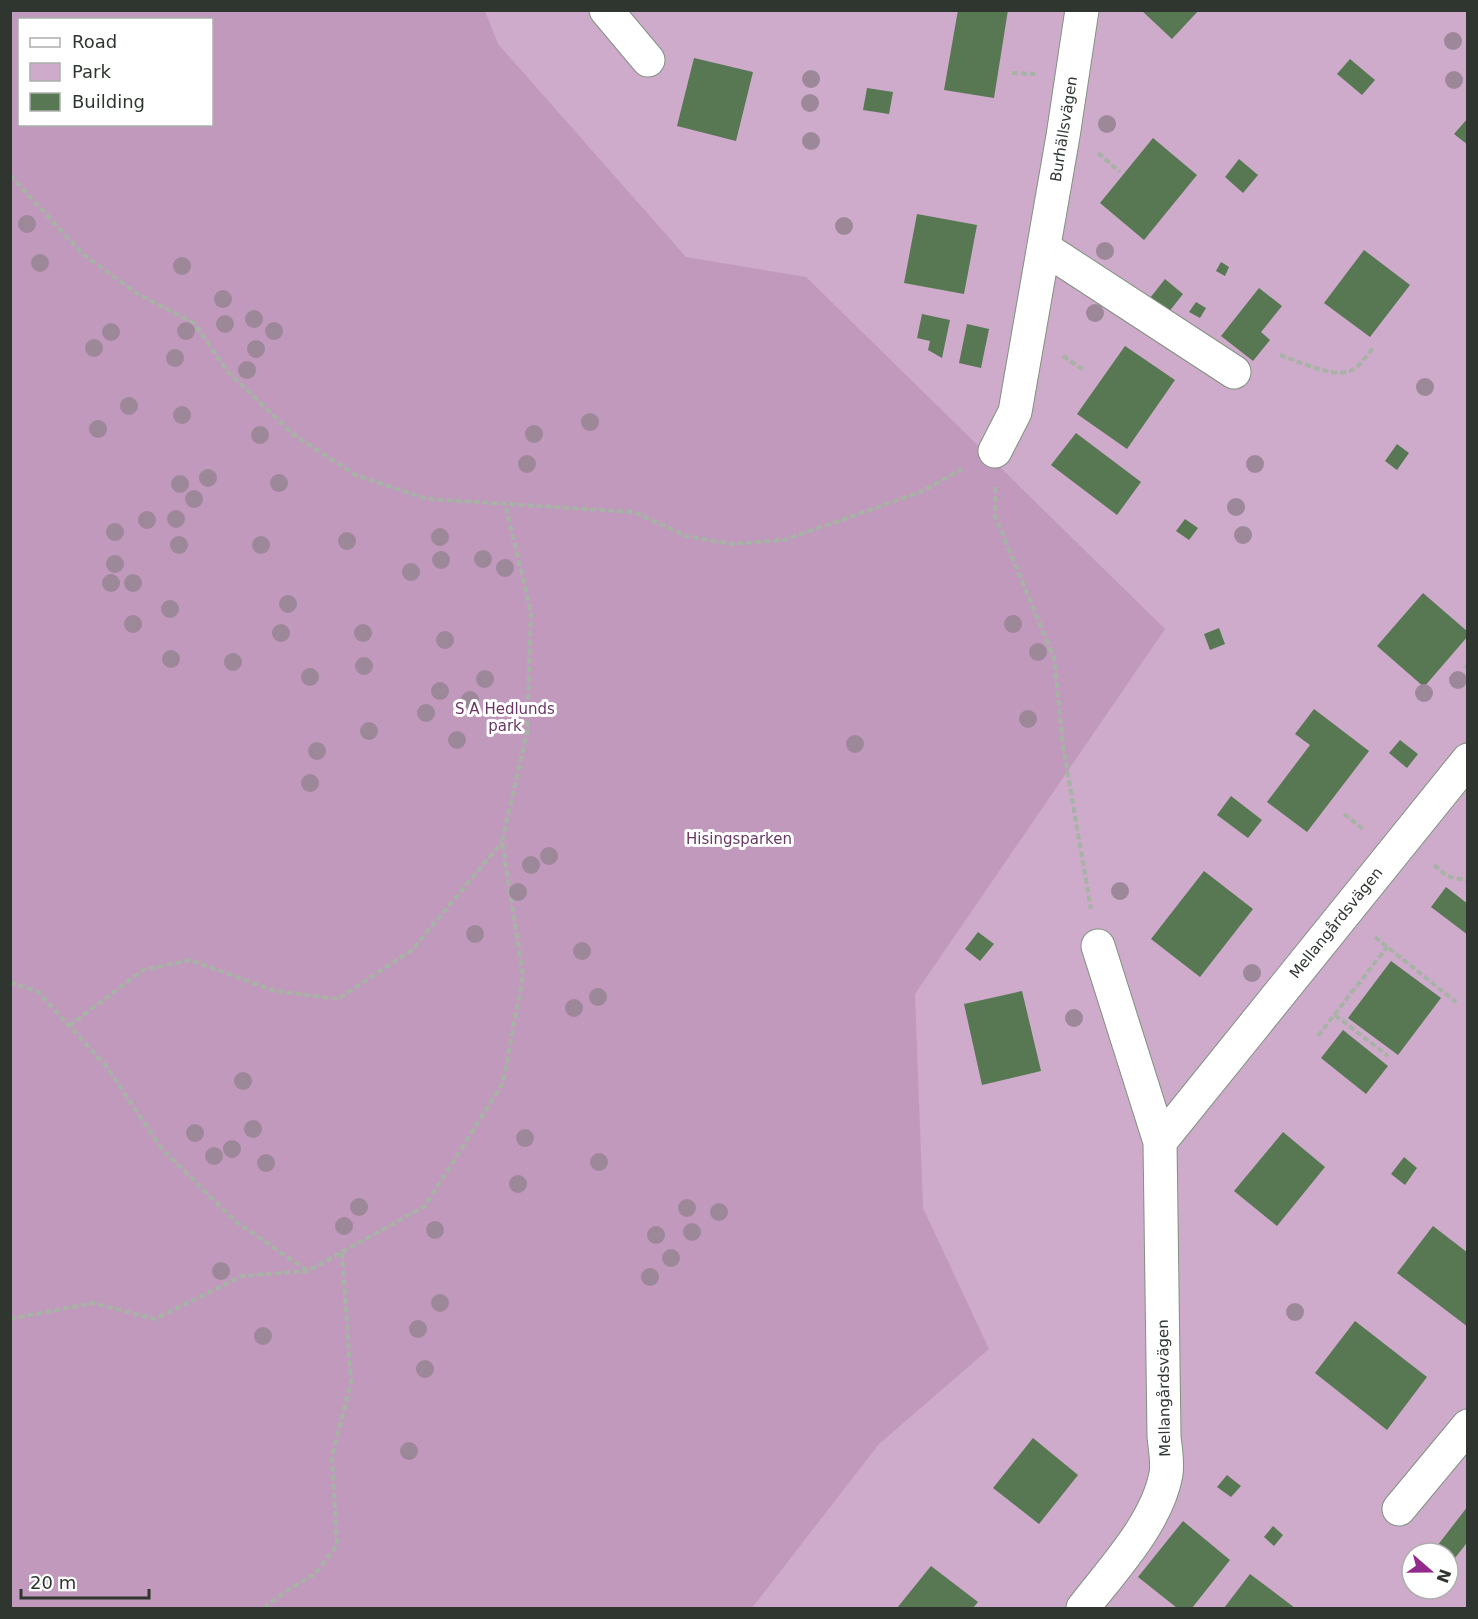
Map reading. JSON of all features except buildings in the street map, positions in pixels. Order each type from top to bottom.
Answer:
[{"type":"street","points":[[606,10],[648,60]]},
{"type":"street","name":"Burhällsvägen","points":[[995,451],[1015,412],[1082,10]]},
{"type":"street","points":[[1044,248],[1234,372]]},
{"type":"street","name":"Mellangårdsvägen","points":[[1160,1142],[1467,760]]},
{"type":"street","name":"Mellangårdsvägen","points":[[1083,1608],[1149,1520],[1161,1495],[1166,1471],[1160,1142],[1098,946]]},
{"type":"street","points":[[1400,1509],[1467,1426]]},
{"type":"path","points":[[10,175],[83,254],[136,293],[194,323],[227,370],[294,435],[356,475],[426,499],[634,512],[686,536],[731,544],[784,540],[921,492],[995,451],[995,516],[1054,658],[1063,746],[1098,946]]},
{"type":"path","points":[[1280,355],[1318,368],[1342,373],[1358,366],[1374,347]]},
{"type":"path","points":[[10,1319],[93,1303],[155,1319],[242,1276],[308,1271],[425,1206],[503,1083],[523,975],[502,841],[527,733],[531,612],[505,504]]},
{"type":"path","points":[[69,1026],[143,970],[190,960],[275,991],[338,999],[412,950],[502,841]]},
{"type":"path","points":[[1345,913],[1456,1002]]},
{"type":"path","points":[[1318,1036],[1387,947]]},
{"type":"path","points":[[10,982],[38,992],[107,1067],[161,1148],[235,1221],[308,1271]]},
{"type":"path","points":[[1335,1015],[1388,1056]]},
{"type":"path","points":[[264,1608],[286,1591],[315,1574],[337,1545],[332,1457],[351,1382],[342,1253]]},
{"type":"green space","name":"S A Hedlunds park","points":[[11,11],[1467,11],[1467,1608],[11,1608]]},
{"type":"green space","name":"S A Hedlunds park","points":[[11,11],[485,11],[498,44],[686,257],[806,277],[1165,629],[915,994],[923,1208],[989,1349],[879,1444],[752,1608],[11,1608]]},
{"type":"park label","name":"Hisingsparken","points":[[739,839]]}]
